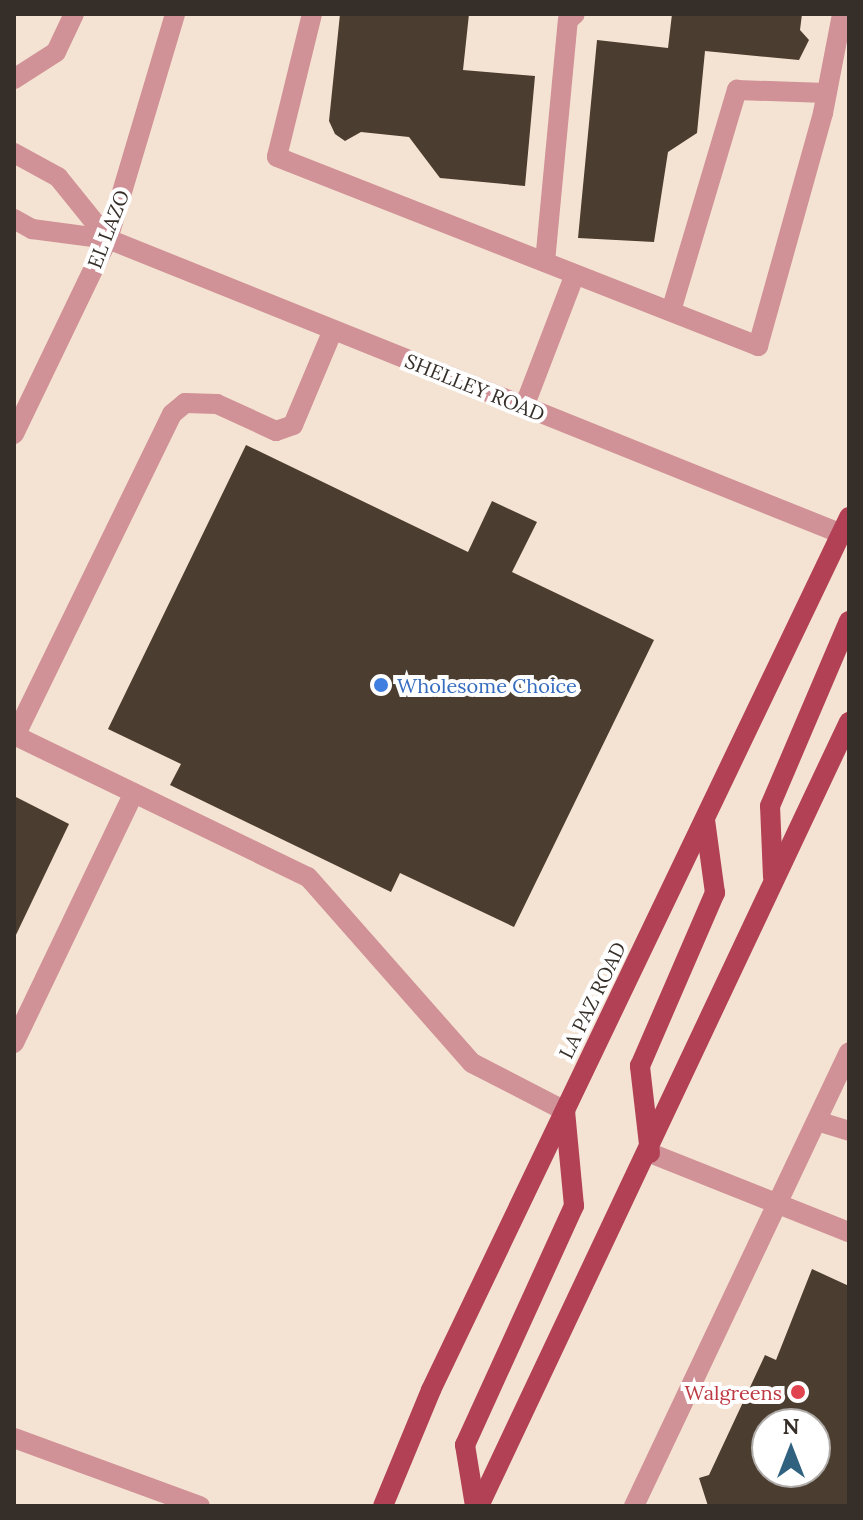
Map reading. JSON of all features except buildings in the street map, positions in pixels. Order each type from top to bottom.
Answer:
[{"type":"main road","name":"LA PAZ ROAD","points":[[383,1506],[565,1111],[847,531]]},
{"type":"main road","points":[[774,881],[770,806],[849,621]]},
{"type":"main road","points":[[477,1506],[650,1153],[849,722]]},
{"type":"main road","points":[[650,1153],[640,1066],[715,893],[705,820]]},
{"type":"main road","points":[[477,1506],[465,1445],[574,1206],[565,1111]]},
{"type":"street","points":[[14,79],[56,52],[74,14]]},
{"type":"street","name":"EL LAZO","points":[[14,434],[108,239],[175,14]]},
{"type":"street","points":[[312,14],[277,157],[758,346],[826,93],[842,14]]},
{"type":"street","points":[[545,262],[568,20],[575,14]]},
{"type":"street","points":[[671,311],[737,90],[826,93]]},
{"type":"street","points":[[14,153],[58,177],[108,239]]},
{"type":"street","points":[[14,219],[32,229],[108,239]]},
{"type":"street","name":"SHELLEY ROAD","points":[[108,239],[524,407],[847,531]]},
{"type":"street","points":[[524,407],[575,274]]},
{"type":"street","points":[[333,330],[293,425],[276,431],[217,404],[185,403],[172,414],[14,735],[308,877],[472,1063],[565,1111]]},
{"type":"street","points":[[14,1043],[134,793]]},
{"type":"street","points":[[634,1506],[849,1052]]},
{"type":"street","points":[[817,1121],[849,1131]]},
{"type":"street","points":[[650,1153],[849,1232]]},
{"type":"street","points":[[14,1438],[200,1506]]},
{"type":"place","name":"Wholesome Choice","points":[[381,685]]},
{"type":"place","name":"Walgreens","points":[[798,1392]]}]
